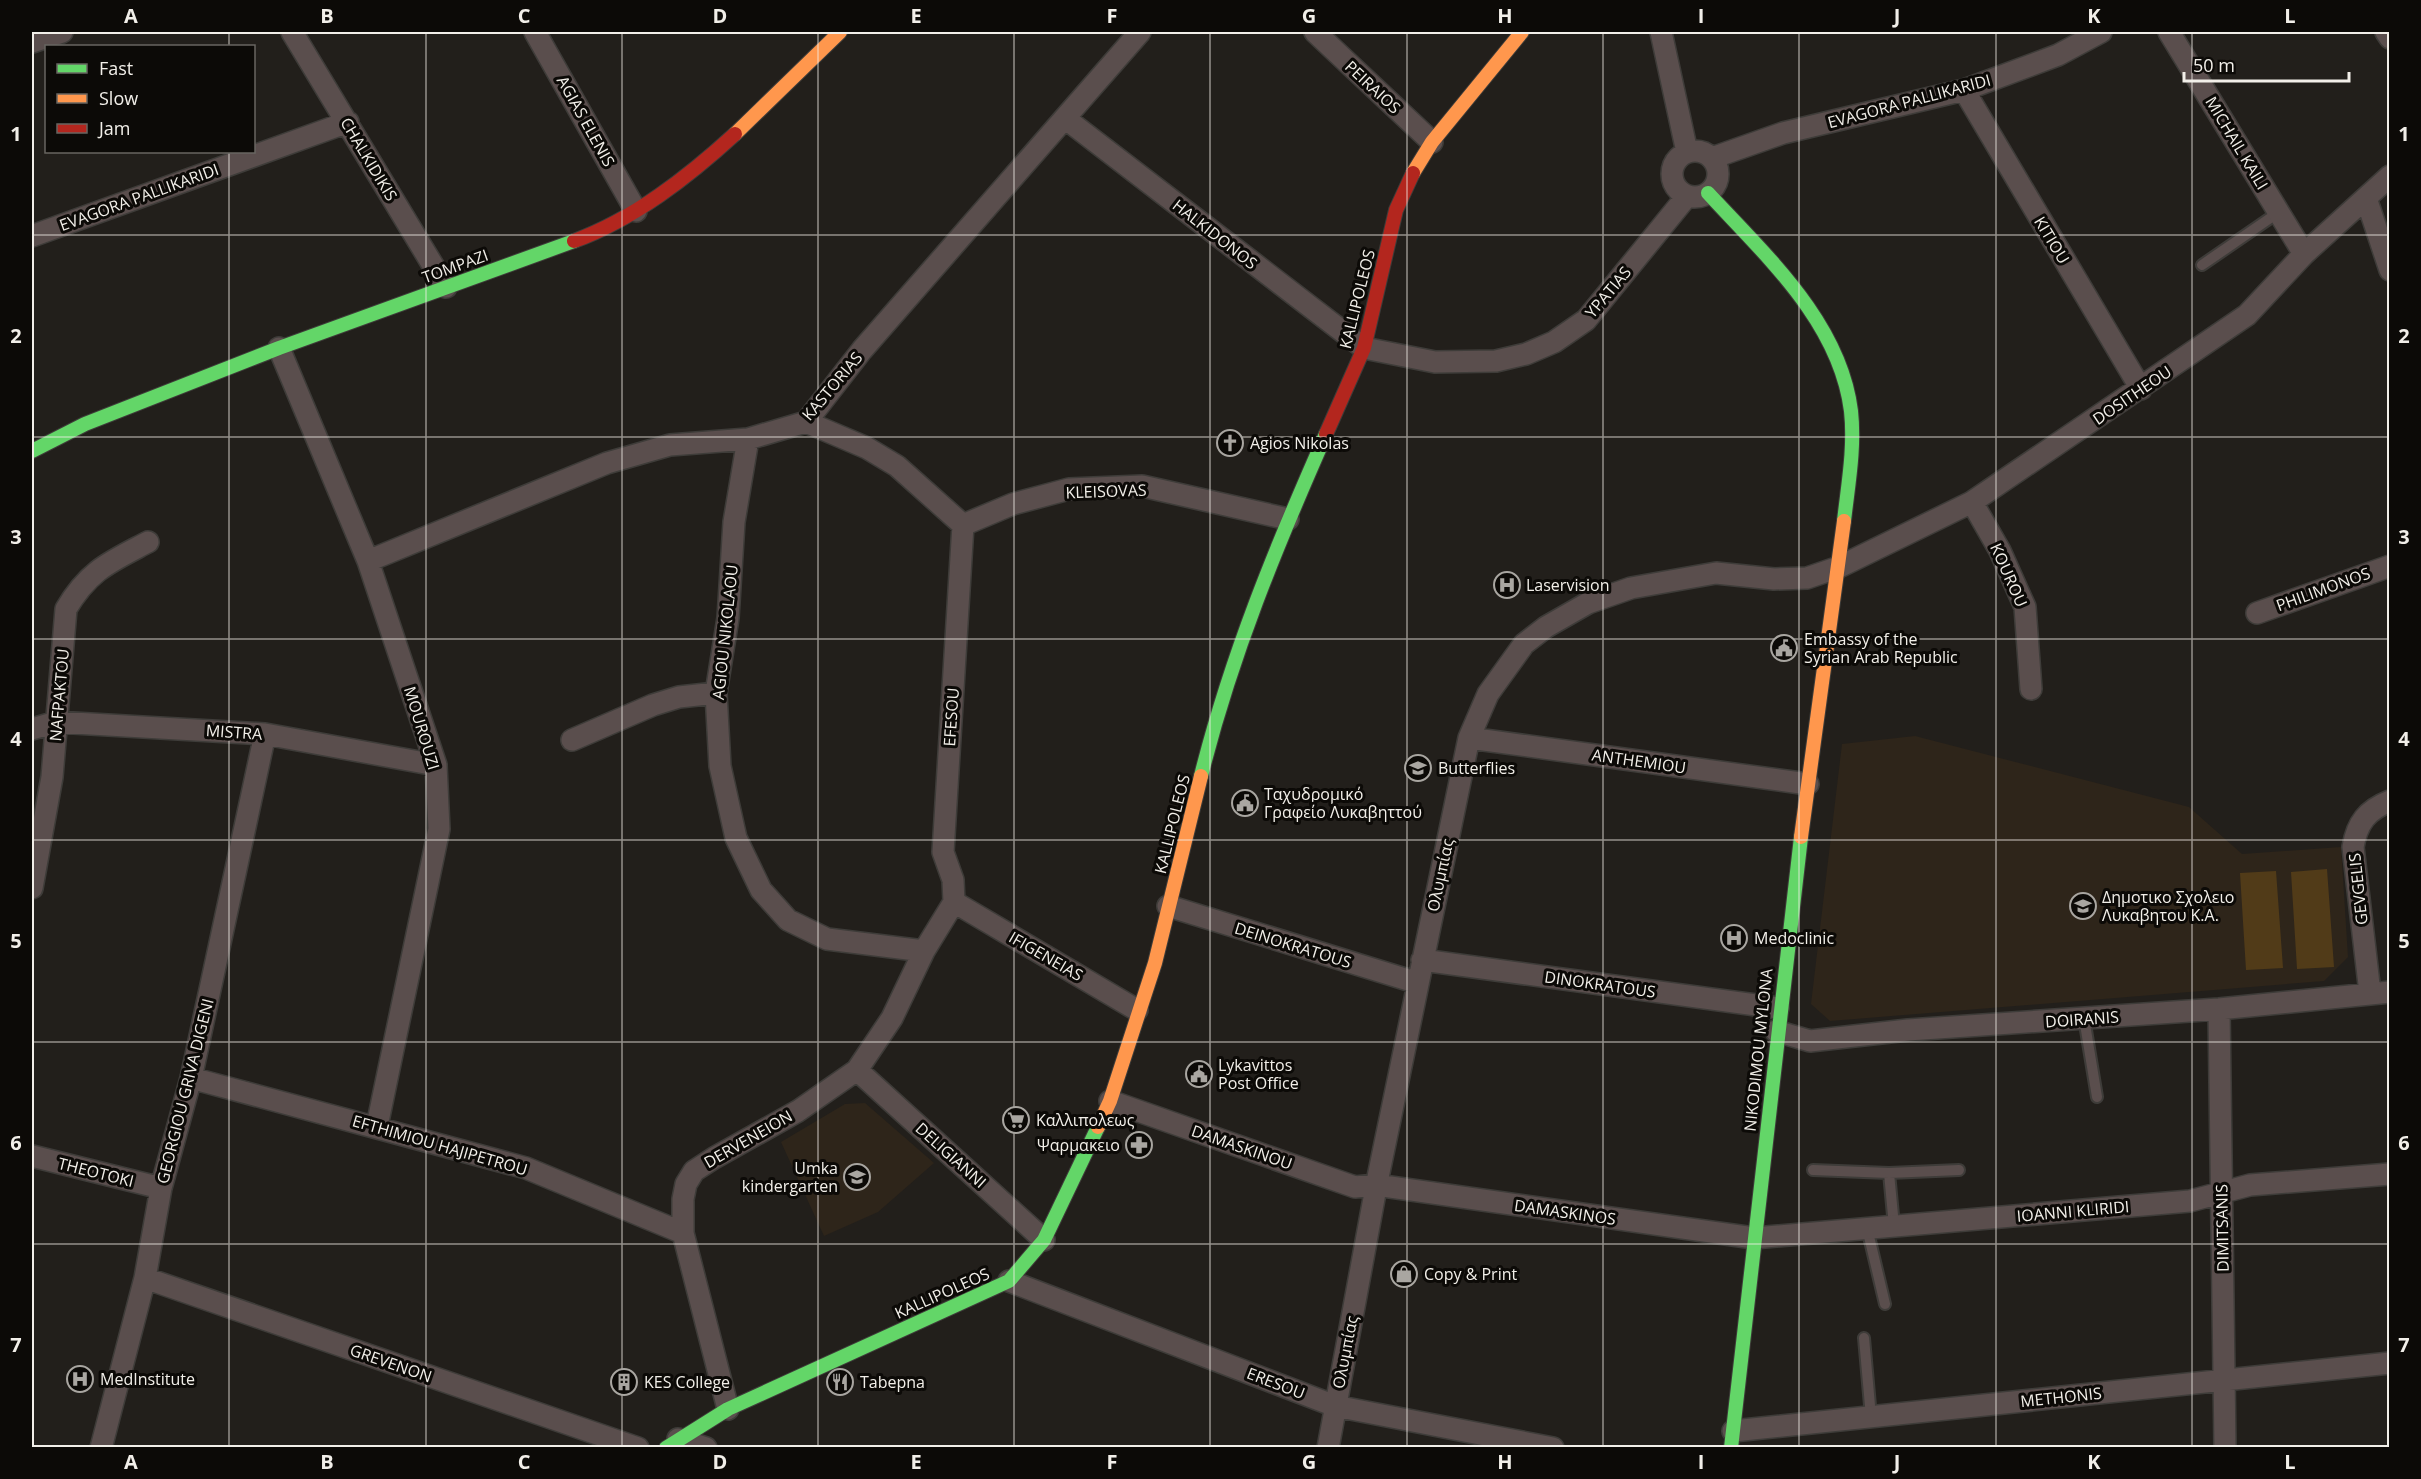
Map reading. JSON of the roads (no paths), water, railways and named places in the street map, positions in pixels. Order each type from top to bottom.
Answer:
[{"type":"street","points":[[32,42],[60,32]]},
{"type":"street","name":"CHALKIDIKIS","points":[[292,32],[446,287]]},
{"type":"street","name":"AGIAS ELENIS","points":[[535,32],[636,212]]},
{"type":"street","name":"TOMPAZI","points":[[32,451],[85,424],[279,348],[596,232],[636,212],[713,153],[771,102],[840,32]]},
{"type":"street","name":"KASTORIAS","points":[[368,561],[607,463],[670,446],[748,439],[806,422],[862,350],[1140,32]]},
{"type":"street","name":"PEIRAIOS","points":[[1315,32],[1432,142]]},
{"type":"street","name":"KALLIPOLEOS","points":[[672,1443],[728,1409],[1009,1281],[1044,1240],[1110,1101],[1137,1010],[1155,963],[1209,742],[1233,660],[1288,519],[1364,348],[1396,210],[1414,170],[1432,142],[1522,32]]},
{"type":"street","points":[[1661,32],[1687,152]]},
{"type":"street","name":"EVAGORA PALLIKARIDI","points":[[1712,158],[1783,133],[1964,90],[2058,55],[2101,32]]},
{"type":"street","name":"MICHAIL KAILI","points":[[2169,32],[2304,254]]},
{"type":"street","points":[[2386,32],[2390,38]]},
{"type":"street","name":"KITIOU","points":[[1964,90],[2141,389]]},
{"type":"street","name":"HALKIDONOS","points":[[1066,119],[1364,348]]},
{"type":"street","name":"EVAGORA PALLIKARIDI","points":[[32,236],[348,122]]},
{"type":"street","points":[[1687,152],[1701,152],[1712,158],[1718,173],[1717,181],[1698,195],[1676,187],[1672,174],[1676,160],[1687,152]]},
{"type":"street","name":"DOSITHEOU","points":[[1839,567],[1972,502],[2247,315],[2304,254],[2390,176]]},
{"type":"street","name":"YPATIAS","points":[[1364,348],[1436,362],[1496,361],[1526,354],[1554,342],[1586,320],[1698,195]]},
{"type":"street","name":"NIKODIMOU MYLONA","points":[[1698,195],[1786,280],[1820,326],[1836,358],[1848,395],[1853,430],[1839,567],[1778,1008],[1732,1439]]},
{"type":"street","points":[[2366,198],[2390,270]]},
{"type":"street","name":"MOUROUZI","points":[[279,348],[368,561],[436,765],[439,829],[377,1126]]},
{"type":"street","points":[[806,422],[867,448],[897,466],[963,525]]},
{"type":"street","name":"AGIOU NIKOLAOU","points":[[748,439],[734,522],[728,618],[716,693],[720,766],[736,838],[761,890],[788,920],[826,939],[924,951]]},
{"type":"street","name":"KLEISOVAS","points":[[963,525],[1013,504],[1069,489],[1142,486],[1288,519]]},
{"type":"street","name":"KOUROU","points":[[1972,502],[2000,551],[2025,607],[2031,689]]},
{"type":"street","name":"EFESOU","points":[[954,902],[953,880],[943,852],[963,525]]},
{"type":"street","name":"NAFPAKTOU","points":[[32,888],[52,777],[66,609],[80,586],[100,567],[148,542]]},
{"type":"street","name":"PHILIMONOS","points":[[2257,613],[2390,566]]},
{"type":"street","name":"Ολυμπίας","points":[[1328,1448],[1376,1185],[1469,738],[1488,694],[1524,644],[1546,627],[1588,603],[1631,588],[1678,578],[1716,573],[1774,579],[1807,578],[1839,567]]},
{"type":"street","points":[[572,740],[653,705],[679,697],[716,693]]},
{"type":"street","name":"MISTRA","points":[[32,729],[56,722],[265,734],[436,765]]},
{"type":"street","name":"GEORGIOU GRIVA DIGENI","points":[[101,1448],[145,1278],[161,1188],[190,1078],[265,734]]},
{"type":"street","name":"ANTHEMIOU","points":[[1469,738],[1808,784]]},
{"type":"street","name":"GEVGELIS","points":[[2380,992],[2353,847],[2356,830],[2364,816],[2390,801]]},
{"type":"street","points":[[857,1070],[892,1018],[924,951],[954,902]]},
{"type":"street","name":"IFIGENEIAS","points":[[954,902],[1137,1010]]},
{"type":"street","name":"DEINOKRATOUS","points":[[1168,906],[1418,983]]},
{"type":"street","name":"DINOKRATOUS","points":[[1422,960],[1778,1008]]},
{"type":"street","name":"DOIRANIS","points":[[1776,1032],[1810,1041],[1857,1034],[2218,1009],[2380,992]]},
{"type":"street","name":"DIMITSANIS","points":[[2218,1009],[2225,1448]]},
{"type":"street","name":"DERVENEION","points":[[728,1409],[683,1233],[682,1199],[686,1184],[694,1172],[798,1111],[857,1070]]},
{"type":"street","name":"DELIGIANNI","points":[[857,1070],[1044,1240]]},
{"type":"street","name":"EFTHIMIOU HAJIPETROU","points":[[190,1078],[377,1126],[526,1168],[683,1233]]},
{"type":"street","name":"DAMASKINOU","points":[[1110,1101],[1355,1187],[1376,1185]]},
{"type":"street","name":"THEOTOKI","points":[[32,1156],[161,1188]]},
{"type":"street","name":"IOANNI KLIRIDI","points":[[1754,1238],[2190,1201],[2250,1185],[2390,1174]]},
{"type":"street","name":"DAMASKINOS","points":[[1376,1185],[1754,1238]]},
{"type":"street","name":"GREVENON","points":[[145,1278],[638,1448]]},
{"type":"street","name":"ERESOU","points":[[1009,1281],[1335,1406],[1553,1448]]},
{"type":"street","name":"METHONIS","points":[[1732,1439],[1871,1417],[2390,1363]]},
{"type":"street","points":[[672,1443],[706,1448]]},
{"type":"lane","points":[[2202,265],[2279,212]]},
{"type":"lane","points":[[2084,1018],[2097,1097]]},
{"type":"lane","points":[[1814,1170],[1889,1173],[1959,1170]]},
{"type":"lane","points":[[1889,1173],[1894,1226]]},
{"type":"lane","points":[[1867,1228],[1885,1304]]},
{"type":"lane","points":[[1864,1338],[1871,1417]]},
{"type":"place","name":"Agios Nikolas","points":[[1230,443]]},
{"type":"place","name":"Laservision","points":[[1507,585]]},
{"type":"place","name":"Embassy of the Syrian Arab Republic","points":[[1784,648]]},
{"type":"place","name":"Butterflies","points":[[1418,768]]},
{"type":"place","name":"Ταχυδρομικό Γραφείο Λυκαβηττού","points":[[1245,803]]},
{"type":"place","name":"Δημοτικο Σχολειο Λυκαβητου Κ.Α.","points":[[2083,906]]},
{"type":"place","name":"Medoclinic","points":[[1734,938]]},
{"type":"place","name":"Lykavittos Post Office","points":[[1199,1074]]},
{"type":"place","name":"Καλλιπολεως","points":[[1016,1120]]},
{"type":"place","name":"Ψαρμακειο","points":[[1139,1145]]},
{"type":"place","name":"Umka kindergarten","points":[[857,1177]]},
{"type":"place","name":"Copy & Print","points":[[1404,1274]]},
{"type":"place","name":"MedInstitute","points":[[80,1379]]},
{"type":"place","name":"KES College","points":[[624,1382]]},
{"type":"place","name":"Tabepna","points":[[840,1382]]}]
